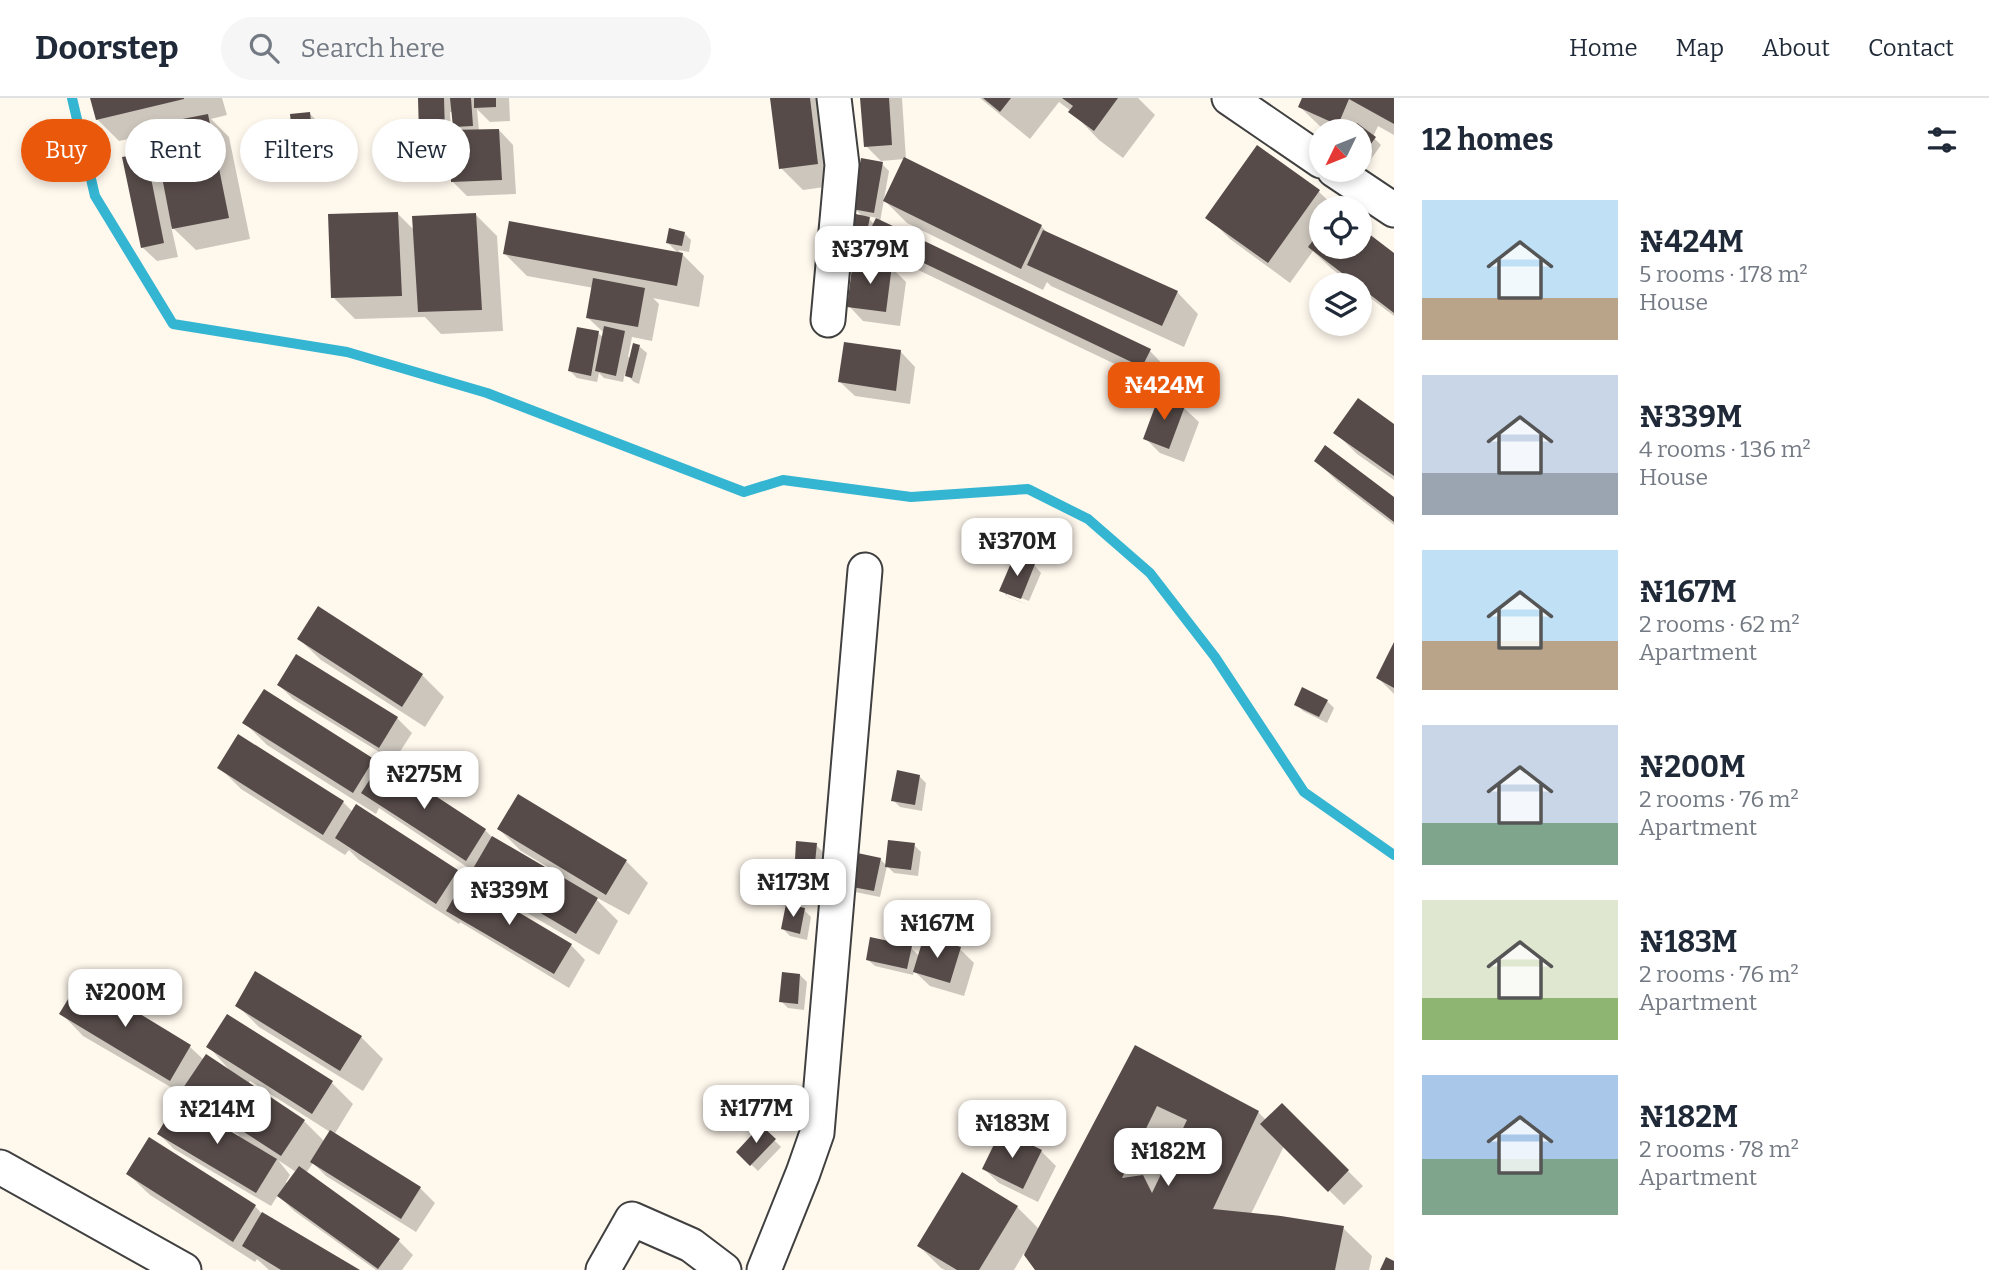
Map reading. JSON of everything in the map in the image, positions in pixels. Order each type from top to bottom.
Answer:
[{"type":"street","points":[[828,320],[842,165],[834,98]]},
{"type":"street","points":[[1229,98],[1309,153]]},
{"type":"street","points":[[1352,182],[1394,210]]},
{"type":"street","points":[[764,1270],[817,1133],[864,570]]},
{"type":"street","points":[[0,1167],[184,1270]]},
{"type":"street","points":[[603,1270],[632,1219],[691,1245],[724,1270]]},
{"type":"building","points":[[90,98],[184,98],[100,119],[96,119]]},
{"type":"building","points":[[418,98],[444,98],[445,119],[419,119]]},
{"type":"building","points":[[450,98],[471,98],[473,126],[470,126],[470,119],[452,119]]},
{"type":"building","points":[[474,98],[496,98],[496,107],[474,108]]},
{"type":"building","points":[[770,98],[810,98],[818,164],[779,169]]},
{"type":"building","points":[[860,98],[889,98],[892,145],[864,147]]},
{"type":"building","points":[[983,98],[1011,98],[1000,112]]},
{"type":"building","points":[[1062,98],[1118,98],[1094,131],[1068,112],[1073,106]]},
{"type":"building","points":[[1302,98],[1394,98],[1394,124],[1349,99],[1341,119],[1325,119],[1298,107]]},
{"type":"building","points":[[310,112],[311,119],[290,119],[290,114]]},
{"type":"building","points":[[208,114],[209,119],[183,119]]},
{"type":"building","points":[[499,129],[502,180],[470,181],[470,130]]},
{"type":"building","points":[[1257,145],[1320,190],[1316,196],[1309,196],[1309,205],[1268,263],[1205,218]]},
{"type":"building","points":[[904,157],[1042,225],[1021,269],[883,201]]},
{"type":"building","points":[[861,158],[883,162],[874,213],[852,209]]},
{"type":"building","points":[[127,182],[152,182],[164,243],[141,248]]},
{"type":"building","points":[[163,182],[222,182],[229,218],[172,229]]},
{"type":"building","points":[[398,212],[402,296],[331,298],[328,214]]},
{"type":"building","points":[[476,213],[482,310],[418,312],[412,216]]},
{"type":"building","points":[[851,213],[870,217],[863,251],[844,247]]},
{"type":"building","points":[[876,218],[1151,349],[1142,367],[867,236]]},
{"type":"building","points":[[509,221],[683,253],[677,286],[503,254]]},
{"type":"building","points":[[669,228],[685,232],[682,246],[666,243]]},
{"type":"building","points":[[1043,230],[1178,291],[1162,326],[1027,265]]},
{"type":"building","points":[[1372,236],[1394,253],[1394,313],[1372,296],[1372,273],[1342,273],[1324,259],[1372,259]]},
{"type":"building","points":[[853,260],[892,265],[886,312],[847,307]]},
{"type":"building","points":[[593,278],[645,288],[638,327],[586,318]]},
{"type":"building","points":[[604,326],[625,331],[616,376],[595,371]]},
{"type":"building","points":[[577,327],[599,331],[591,376],[568,371]]},
{"type":"building","points":[[844,342],[901,350],[896,391],[838,382]]},
{"type":"building","points":[[633,343],[640,345],[632,378],[625,376]]},
{"type":"building","points":[[1159,396],[1185,406],[1169,449],[1143,439]]},
{"type":"building","points":[[1358,398],[1394,424],[1394,476],[1333,433]]},
{"type":"building","points":[[1325,445],[1394,497],[1394,522],[1314,461]]},
{"type":"building","points":[[1014,556],[1035,564],[1021,599],[999,591]]},
{"type":"building","points":[[318,606],[423,674],[402,707],[297,639]]},
{"type":"building","points":[[1394,642],[1394,688],[1376,678]]},
{"type":"building","points":[[296,654],[398,717],[379,748],[277,685]]},
{"type":"building","points":[[1302,687],[1328,700],[1319,717],[1294,705]]},
{"type":"building","points":[[264,689],[374,759],[353,793],[242,723]]},
{"type":"building","points":[[238,734],[344,801],[323,835],[217,768]]},
{"type":"building","points":[[382,761],[486,829],[466,861],[361,793]]},
{"type":"building","points":[[897,770],[920,775],[915,805],[891,801]]},
{"type":"building","points":[[518,794],[627,860],[606,895],[497,829]]},
{"type":"building","points":[[356,804],[458,870],[436,904],[335,838]]},
{"type":"building","points":[[492,836],[598,898],[576,934],[471,872]]},
{"type":"building","points":[[888,840],[915,843],[911,870],[885,867]]},
{"type":"building","points":[[796,841],[817,843],[815,863],[795,860]]},
{"type":"building","points":[[848,851],[881,858],[874,891],[841,885]]},
{"type":"building","points":[[789,870],[813,871],[811,895],[788,893]]},
{"type":"building","points":[[464,880],[572,944],[554,974],[446,911]]},
{"type":"building","points":[[786,904],[805,908],[800,934],[781,929]]},
{"type":"building","points":[[924,936],[961,947],[950,983],[913,972]]},
{"type":"building","points":[[870,937],[912,946],[907,969],[866,960]]},
{"type":"building","points":[[255,971],[362,1036],[340,1071],[235,1006]]},
{"type":"building","points":[[782,972],[800,974],[798,1004],[779,1002]]},
{"type":"building","points":[[81,978],[191,1045],[170,1081],[59,1014]]},
{"type":"building","points":[[227,1014],[333,1081],[312,1114],[206,1047]]},
{"type":"building","points":[[1135,1045],[1259,1111],[1213,1209],[1344,1226],[1335,1270],[1035,1270],[1024,1255]],"holes":[[[1157,1106],[1187,1120],[1152,1193],[1143,1175],[1122,1178]]]},
{"type":"building","points":[[206,1054],[305,1120],[281,1156],[181,1091]]},
{"type":"building","points":[[178,1100],[277,1159],[256,1193],[157,1134]]},
{"type":"building","points":[[1282,1103],[1349,1170],[1328,1192],[1260,1124]]},
{"type":"building","points":[[761,1125],[776,1139],[750,1166],[736,1152]]},
{"type":"building","points":[[330,1130],[421,1187],[401,1219],[310,1162]]},
{"type":"building","points":[[1001,1130],[1042,1150],[1023,1189],[982,1169]]},
{"type":"building","points":[[149,1137],[256,1205],[233,1242],[126,1174]]},
{"type":"building","points":[[299,1166],[400,1239],[378,1269],[277,1196]]},
{"type":"building","points":[[962,1172],[1018,1206],[979,1270],[957,1270],[917,1246]]},
{"type":"building","points":[[262,1212],[360,1270],[281,1270],[242,1246]]},
{"type":"building","points":[[1386,1257],[1394,1261],[1394,1270],[1380,1270]]},
{"type":"waterway","points":[[72,98],[95,196],[173,324],[347,352],[487,393],[744,492],[783,480],[911,497],[1028,489],[1088,519],[1150,573],[1215,657],[1304,792],[1394,855]]}]
